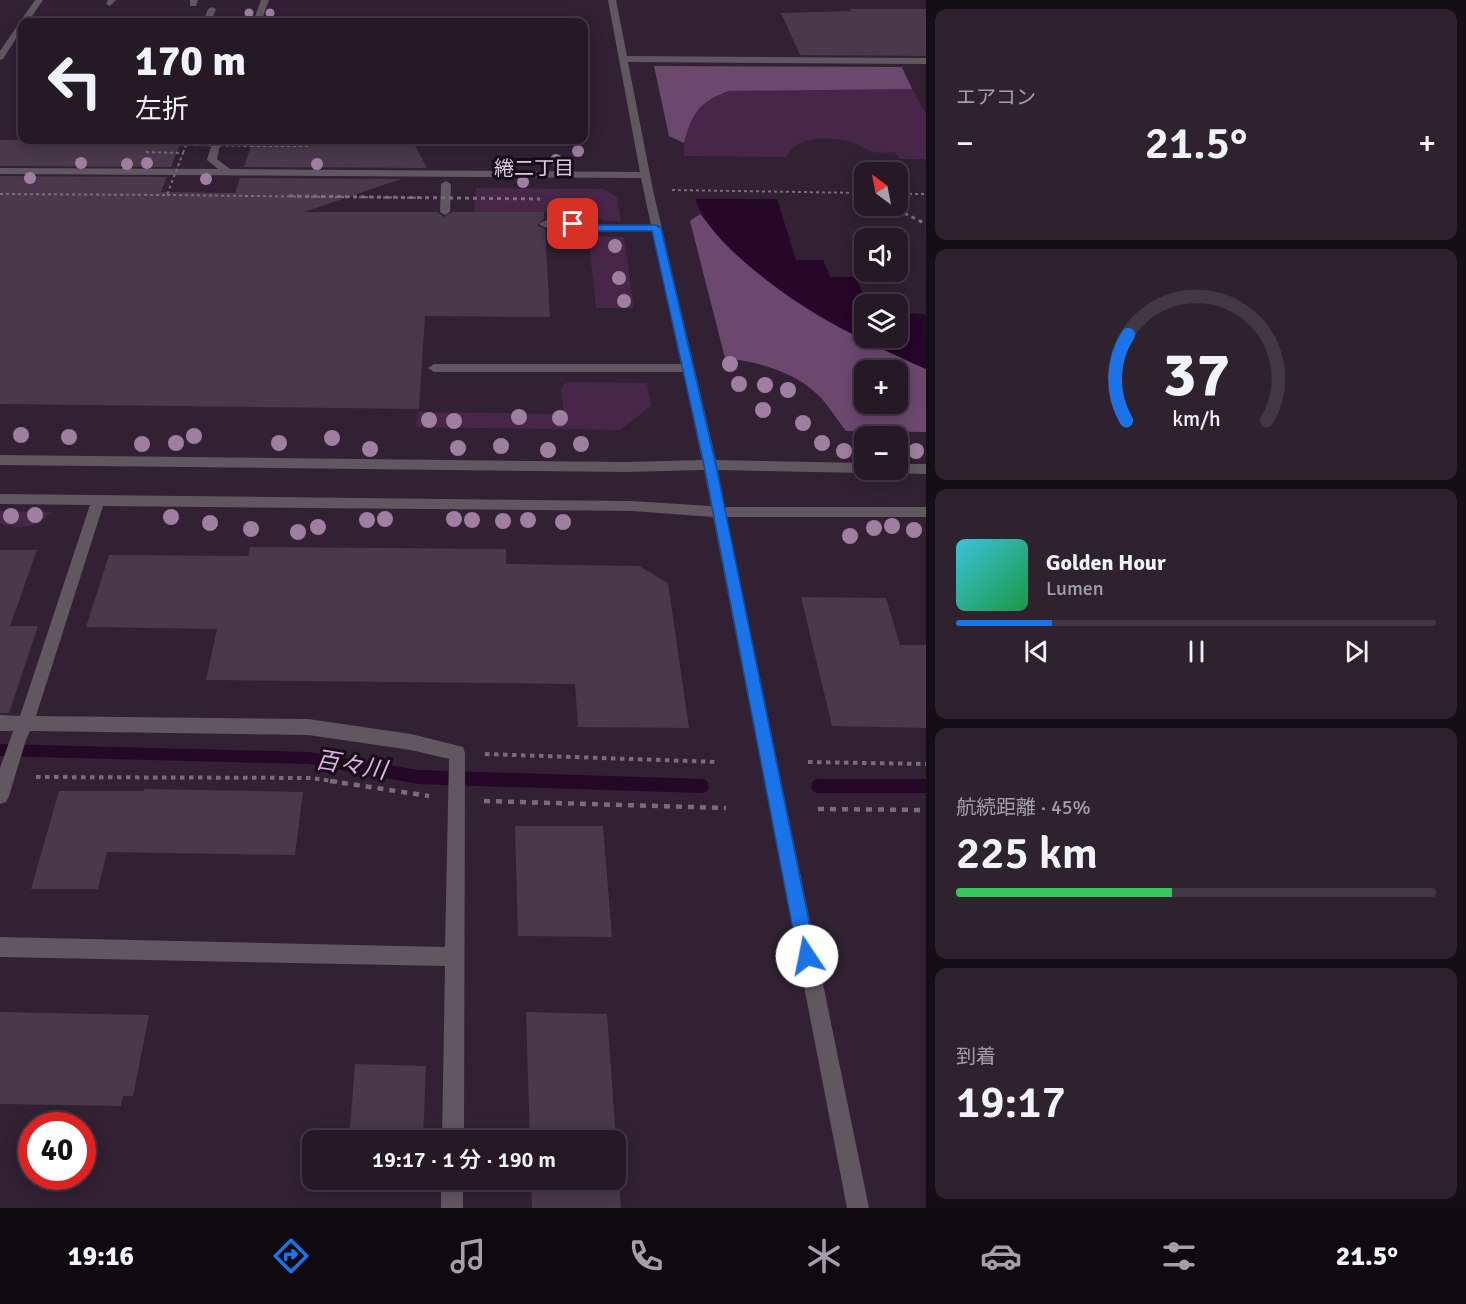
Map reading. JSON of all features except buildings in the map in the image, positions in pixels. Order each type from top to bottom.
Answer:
[{"type":"street","points":[[26,18],[39,0]]},
{"type":"street","points":[[258,18],[265,0]]},
{"type":"street","points":[[612,0],[656,228],[710,465],[858,1208]]},
{"type":"street","points":[[209,18],[212,9]]},
{"type":"street","points":[[0,57],[18,30]]},
{"type":"street","points":[[622,59],[926,61]]},
{"type":"street","points":[[216,144],[212,160],[226,171]]},
{"type":"street","points":[[0,171],[646,176]]},
{"type":"street","points":[[445,212],[446,184]]},
{"type":"street","points":[[544,224],[573,224],[593,228],[656,228]]},
{"type":"street","points":[[434,368],[688,368]]},
{"type":"street","points":[[0,460],[854,468]]},
{"type":"street","points":[[908,469],[926,469]]},
{"type":"street","points":[[0,499],[632,506],[719,512],[926,512]]},
{"type":"street","points":[[0,796],[98,501]]},
{"type":"street","points":[[0,723],[22,730],[308,727],[411,742],[457,758],[453,1130]]},
{"type":"street","points":[[0,947],[455,957]]},
{"type":"street","points":[[452,1190],[452,1208]]},
{"type":"path","points":[[167,195],[186,145],[310,146],[311,144]]},
{"type":"path","points":[[144,152],[183,153]]},
{"type":"path","points":[[668,190],[854,193]]},
{"type":"path","points":[[0,194],[540,200]]},
{"type":"path","points":[[908,194],[926,194]]},
{"type":"path","points":[[908,215],[926,224]]},
{"type":"path","points":[[457,758],[718,762]]},
{"type":"path","points":[[808,762],[926,764]]},
{"type":"path","points":[[8,771],[311,778],[455,793],[726,807]]},
{"type":"path","points":[[818,809],[926,810]]},
{"type":"shaded area","points":[[654,66],[902,67],[912,89],[729,91],[710,100],[698,110],[690,124],[684,143],[669,136]]},
{"type":"shaded area","points":[[912,89],[926,114],[926,159],[899,159],[895,152],[874,152],[854,143],[826,138],[807,140],[798,144],[787,157],[684,156],[687,133],[694,115],[708,101],[729,91]]},
{"type":"shaded area","points":[[476,188],[604,189],[617,197],[621,222],[607,221],[575,212],[474,212]]},
{"type":"shaded area","points":[[695,199],[777,199],[796,260],[823,260],[830,277],[854,277],[854,282],[858,282],[863,294],[854,294],[854,334],[813,312],[770,283],[725,244],[699,209]]},
{"type":"shaded area","points":[[700,214],[725,242],[776,287],[803,306],[854,335],[854,348],[880,348],[906,360],[854,360],[854,414],[908,414],[908,361],[926,369],[926,432],[908,432],[908,426],[854,426],[854,431],[846,431],[823,400],[791,376],[752,362],[725,358],[690,221]]},
{"type":"shaded area","points":[[588,236],[624,237],[634,308],[596,308]]},
{"type":"shaded area","points":[[908,313],[926,314],[926,369],[880,348],[908,348]]},
{"type":"shaded area","points":[[571,382],[647,383],[651,406],[620,430],[416,427],[417,412],[564,414],[561,389],[564,384]]},
{"type":"shaded area","points":[[0,511],[50,512],[34,525],[14,527],[0,523]]},
{"type":"waterway","name":"百々川","points":[[0,750],[309,758],[418,777],[702,786]]},
{"type":"waterway","points":[[818,786],[926,786]]},
{"type":"district","name":"綣二丁目","points":[[534,168]]},
{"type":"route","points":[[573,224],[593,228],[656,228],[710,465],[807,956]]}]
